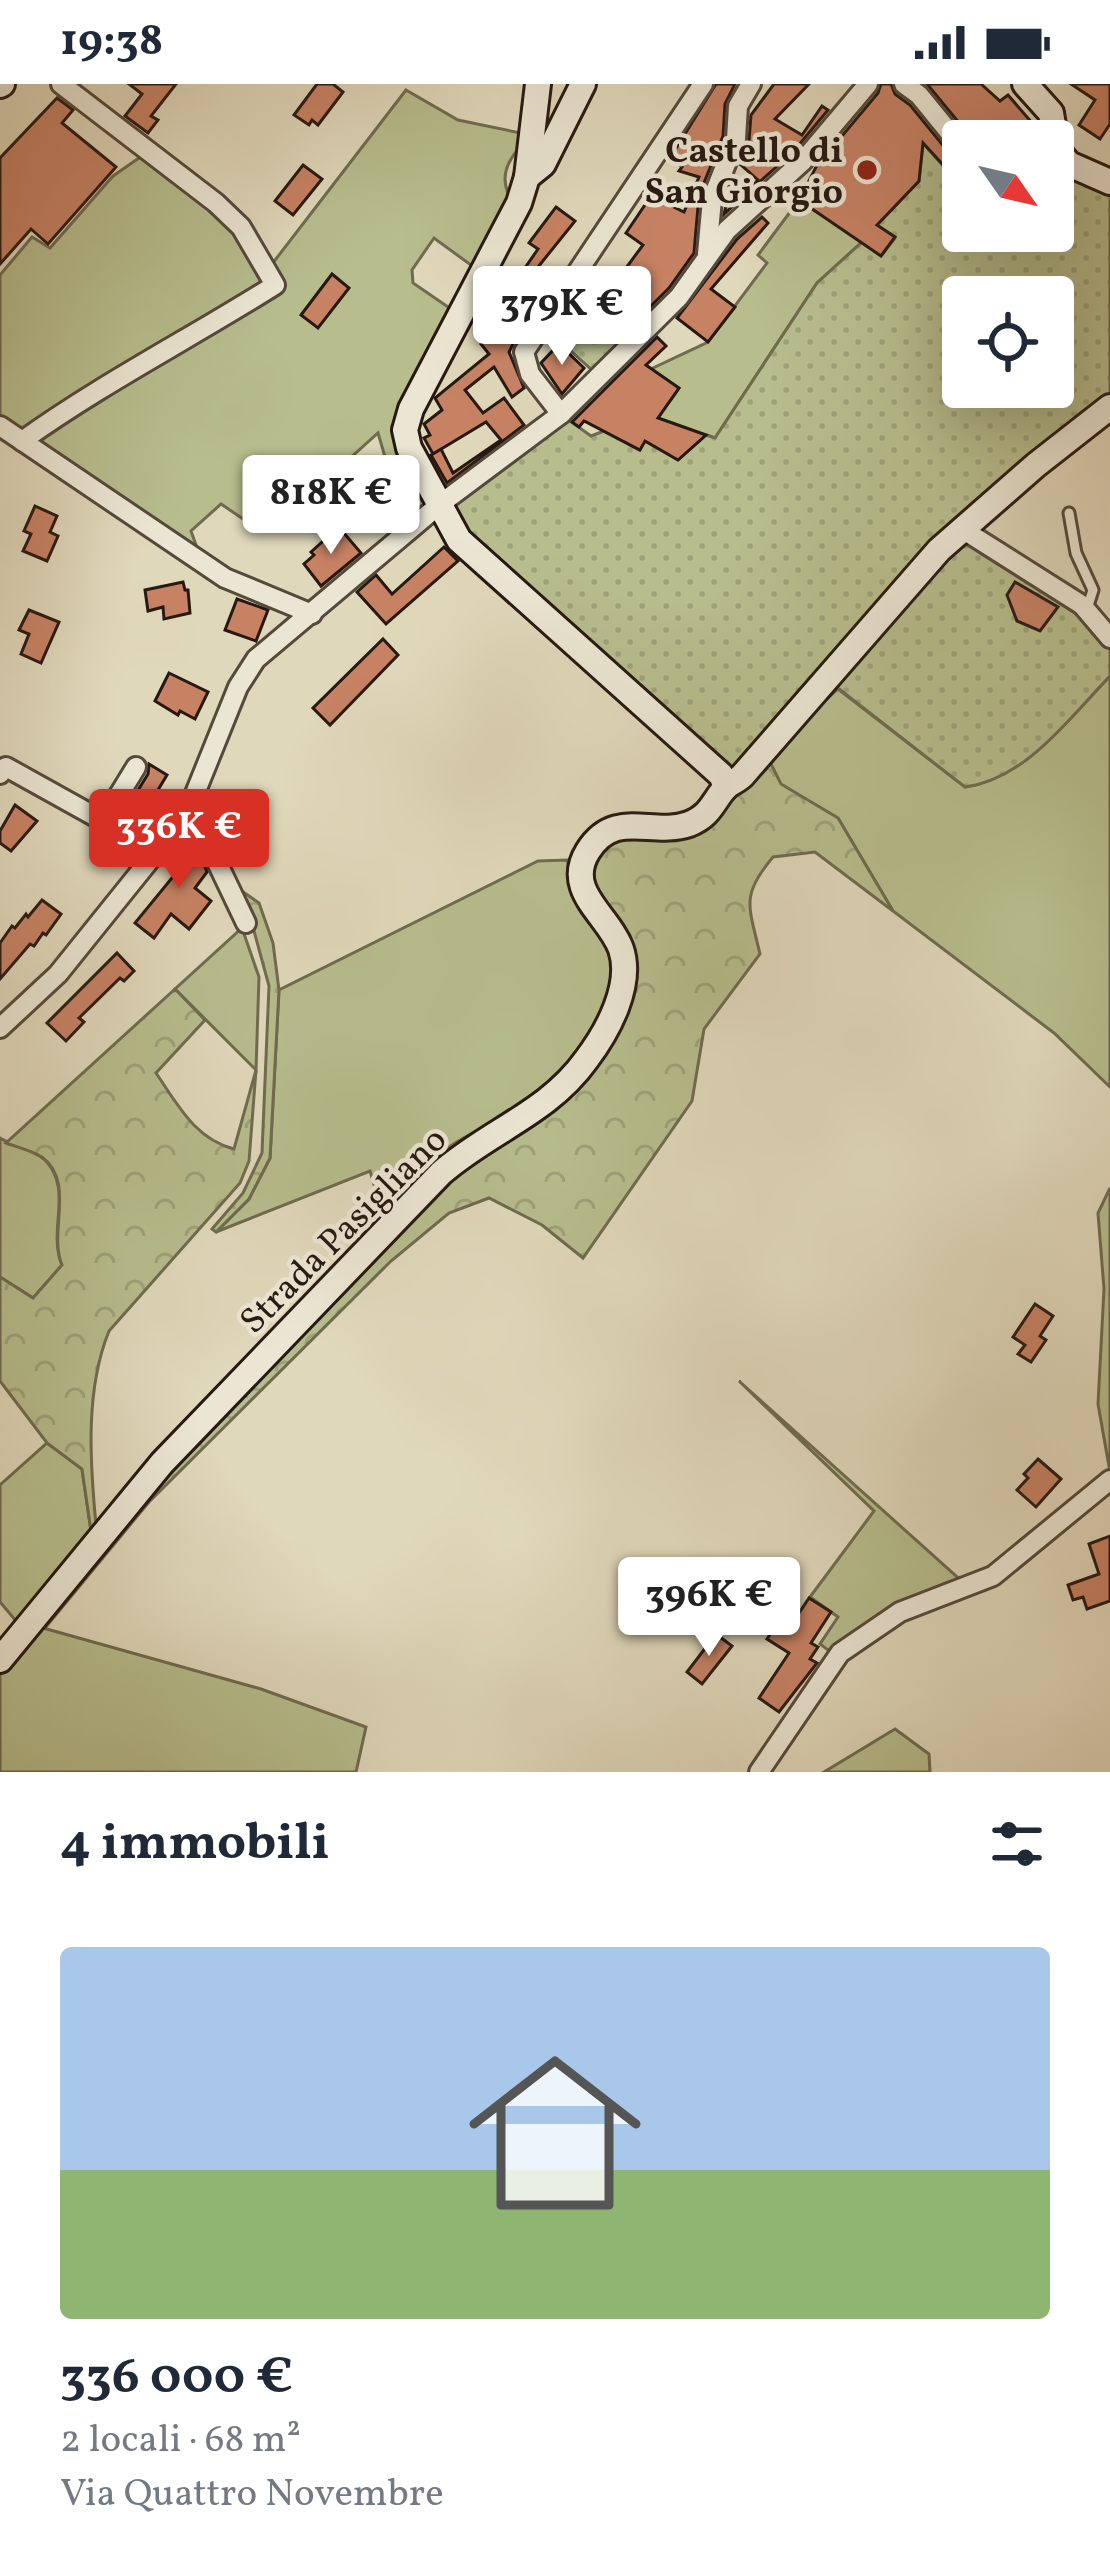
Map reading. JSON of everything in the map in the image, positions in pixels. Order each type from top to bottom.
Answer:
[{"type":"street","points":[[22,441],[82,398],[275,285],[241,227],[216,203],[61,84]]},
{"type":"street","points":[[538,84],[527,177],[519,203],[411,410],[405,430],[459,541],[721,775],[726,787],[742,776],[938,550],[1110,407]]},
{"type":"street","points":[[527,177],[543,164],[584,84]]},
{"type":"street","points":[[561,414],[530,374],[524,352],[703,84]]},
{"type":"street","points":[[706,254],[712,200],[736,140],[738,106],[751,84]]},
{"type":"street","points":[[0,1028],[58,974],[157,851],[194,796],[247,671],[439,505],[561,414],[679,297],[706,254],[803,161],[868,84]]},
{"type":"street","points":[[904,84],[920,95],[942,123]]},
{"type":"street","points":[[1009,84],[1042,120]]},
{"type":"street","points":[[1025,84],[1052,120]]},
{"type":"street","points":[[1074,166],[1110,182]]},
{"type":"street","points":[[0,426],[225,578],[312,614]]},
{"type":"street","points":[[962,529],[1064,591],[1110,638]]},
{"type":"street","points":[[103,821],[136,766]]},
{"type":"street","points":[[2,769],[157,851]]},
{"type":"street","name":"Strada Pasigliano","points":[[0,1660],[162,1463],[441,1173],[466,1152],[531,1115],[570,1080],[612,1015],[624,971],[621,950],[585,897],[582,864],[589,849],[619,825],[676,827],[694,822],[719,801],[726,787]]},
{"type":"street","points":[[194,796],[214,856],[246,923]]},
{"type":"street","points":[[759,1772],[840,1653],[900,1612],[993,1576],[1110,1480]]},
{"type":"lane","points":[[1070,513],[1076,553],[1094,590],[1087,610]]},
{"type":"green space","points":[[406,90],[458,120],[530,135],[509,163],[505,178],[509,195],[475,268],[434,238],[412,270],[413,283],[451,309],[399,420],[430,508],[417,517],[390,474],[378,433],[309,495],[295,476],[243,519],[221,504],[191,531],[196,545],[189,549],[0,428],[0,275],[32,237],[50,248],[113,176],[149,151],[216,203],[269,268]]},
{"type":"green space","points":[[923,143],[942,165],[942,252],[1074,252],[1074,170],[1110,185],[1110,401],[941,536],[731,772],[463,536],[452,500],[566,418],[591,436],[604,431],[639,450],[645,441],[678,460],[706,435],[715,438],[817,283],[862,242],[881,256],[895,238],[877,225],[919,181]]},
{"type":"green space","points":[[799,200],[862,242],[817,283],[715,438],[658,418],[679,388],[651,369],[708,342],[767,263],[758,255]]},
{"type":"green space","points":[[593,310],[626,340],[592,370],[562,343]]},
{"type":"green space","points":[[965,537],[1063,591],[1110,640],[1110,676],[1027,759],[987,782],[965,787],[839,689],[831,691]]},
{"type":"green space","points":[[1110,676],[1110,1087],[1054,1033],[893,911],[838,818],[780,784],[766,754],[838,689],[965,787],[987,782],[1026,759]]},
{"type":"green space","points":[[766,754],[781,784],[838,818],[893,911],[815,852],[773,857],[751,892],[760,954],[704,1029],[692,1101],[583,1258],[542,1225],[489,1198],[449,1213],[391,1261],[149,1502],[45,1628],[36,1626],[105,1540],[444,1177],[585,1071],[629,974],[596,897],[594,859],[603,844],[628,833],[687,833]]},
{"type":"green space","points":[[567,860],[577,899],[608,939],[615,966],[596,1027],[554,1082],[521,1109],[448,1148],[382,1212],[370,1171],[216,1232],[249,1199],[270,1158],[279,990],[538,861]]},
{"type":"green space","points":[[236,887],[259,903],[273,943],[279,990],[270,1158],[249,1199],[216,1232],[212,1229],[243,1193],[262,1153],[269,986],[251,920]]},
{"type":"green space","points":[[242,928],[259,977],[256,1070],[175,989]]},
{"type":"green space","points":[[175,989],[205,1020],[156,1073],[198,1129],[234,1149],[256,1070],[249,1161],[240,1183],[109,1331],[93,1402],[96,1525],[91,1531],[82,1469],[47,1443],[0,1381],[0,1277],[33,1298],[62,1265],[60,1194],[52,1168],[42,1157],[6,1143]]},
{"type":"green space","points":[[0,1138],[45,1160],[58,1184],[57,1238],[62,1265],[33,1298],[0,1277]]},
{"type":"green space","points":[[1110,1188],[1110,1472],[1098,1404],[1104,1289],[1098,1213]]},
{"type":"green space","points":[[739,1381],[966,1585],[832,1653],[820,1644],[838,1617],[810,1597],[874,1511]]},
{"type":"green space","points":[[47,1443],[82,1469],[91,1531],[16,1621],[0,1602],[0,1485]]},
{"type":"green space","points":[[36,1626],[261,1689],[366,1727],[356,1772],[0,1772],[0,1672]]},
{"type":"green space","points":[[895,1729],[929,1754],[930,1772],[824,1772]]},
{"type":"building","points":[[129,84],[176,84],[151,116],[158,120],[148,133],[125,116],[142,94]]},
{"type":"building","points":[[317,84],[333,84],[343,92],[318,125],[312,120],[309,125],[294,115]]},
{"type":"building","points":[[716,84],[735,84],[725,104],[723,136],[699,195],[694,253],[669,288],[629,328],[606,311],[614,301],[606,295],[643,245],[626,233],[651,196],[684,212],[699,177],[679,171],[682,167],[670,158]]},
{"type":"building","points":[[774,84],[809,84],[775,119],[802,135],[822,106],[828,110],[793,152],[724,214],[729,194],[738,200],[758,180],[740,164],[749,141],[751,115]]},
{"type":"building","name":"Castello di San Giorgio","points":[[881,84],[891,84],[942,144],[942,164],[923,143],[919,181],[877,225],[895,237],[881,256],[799,200],[816,167]]},
{"type":"building","points":[[927,84],[981,84],[1000,101],[1008,95],[1030,120],[957,120]]},
{"type":"building","points":[[1071,84],[1110,84],[1110,124],[1100,139],[1079,125],[1095,100]]},
{"type":"building","points":[[57,98],[73,110],[62,123],[116,167],[48,244],[31,229],[0,264],[0,158]]},
{"type":"building","points":[[303,165],[322,179],[293,215],[275,201]]},
{"type":"building","points":[[556,207],[575,221],[538,267],[542,270],[518,306],[505,297],[538,249],[529,243]]},
{"type":"building","points":[[762,217],[768,223],[711,289],[735,307],[708,342],[677,318],[737,239]]},
{"type":"building","points":[[332,274],[349,288],[318,328],[301,315]]},
{"type":"building","points":[[496,328],[513,344],[509,352],[524,388],[512,397],[494,367],[465,390],[483,413],[504,398],[524,425],[447,483],[424,438],[430,435],[424,424],[442,410],[435,398],[489,354],[481,344]],"holes":[[[486,422],[501,440],[453,473],[441,449]]]},
{"type":"building","points":[[657,337],[666,346],[646,365],[679,388],[658,418],[706,435],[678,460],[645,441],[640,450],[584,421],[579,427],[572,422]]},
{"type":"building","points":[[559,344],[584,368],[562,394],[541,363]]},
{"type":"building","points":[[35,506],[57,516],[50,532],[58,536],[47,561],[23,551],[31,534],[24,531]]},
{"type":"building","points":[[343,532],[361,553],[321,586],[304,564],[331,534],[335,538]]},
{"type":"building","points":[[444,547],[458,561],[386,624],[357,592],[376,575],[392,594]]},
{"type":"building","points":[[183,582],[190,613],[164,619],[163,607],[148,611],[145,590]]},
{"type":"building","points":[[1015,582],[1058,607],[1040,631],[1017,621],[1007,595]]},
{"type":"building","points":[[237,599],[268,610],[256,641],[225,630]]},
{"type":"building","points":[[29,610],[59,622],[41,663],[21,654],[29,634],[19,630]]},
{"type":"building","points":[[383,639],[398,655],[330,725],[313,708]]},
{"type":"building","points":[[169,673],[208,692],[195,719],[155,701]]},
{"type":"building","points":[[149,764],[167,775],[138,823],[124,813],[148,774]]},
{"type":"building","points":[[15,805],[37,821],[11,851],[0,843],[0,831]]},
{"type":"building","points":[[189,828],[207,872],[195,888],[211,901],[189,929],[171,914],[154,938],[135,923],[181,867],[171,854]]},
{"type":"building","points":[[42,900],[61,914],[0,979],[0,943]]},
{"type":"building","points":[[117,953],[134,971],[124,981],[120,978],[79,1018],[84,1022],[66,1041],[47,1023]]},
{"type":"building","points":[[1035,1304],[1053,1316],[1040,1336],[1046,1340],[1031,1362],[1018,1354],[1025,1345],[1013,1337]]},
{"type":"building","points":[[1038,1459],[1061,1479],[1036,1507],[1017,1490]]},
{"type":"building","points":[[1110,1536],[1110,1601],[1087,1609],[1083,1597],[1073,1600],[1068,1585],[1099,1574],[1089,1544]]},
{"type":"building","points":[[809,1598],[831,1612],[811,1643],[818,1647],[810,1659],[817,1663],[779,1712],[759,1698],[789,1653],[767,1639],[779,1621],[789,1628]]},
{"type":"building","points":[[716,1634],[732,1646],[702,1684],[687,1672]]},
{"type":"place","name":"Castello di San Giorgio","points":[[867,170]]}]
